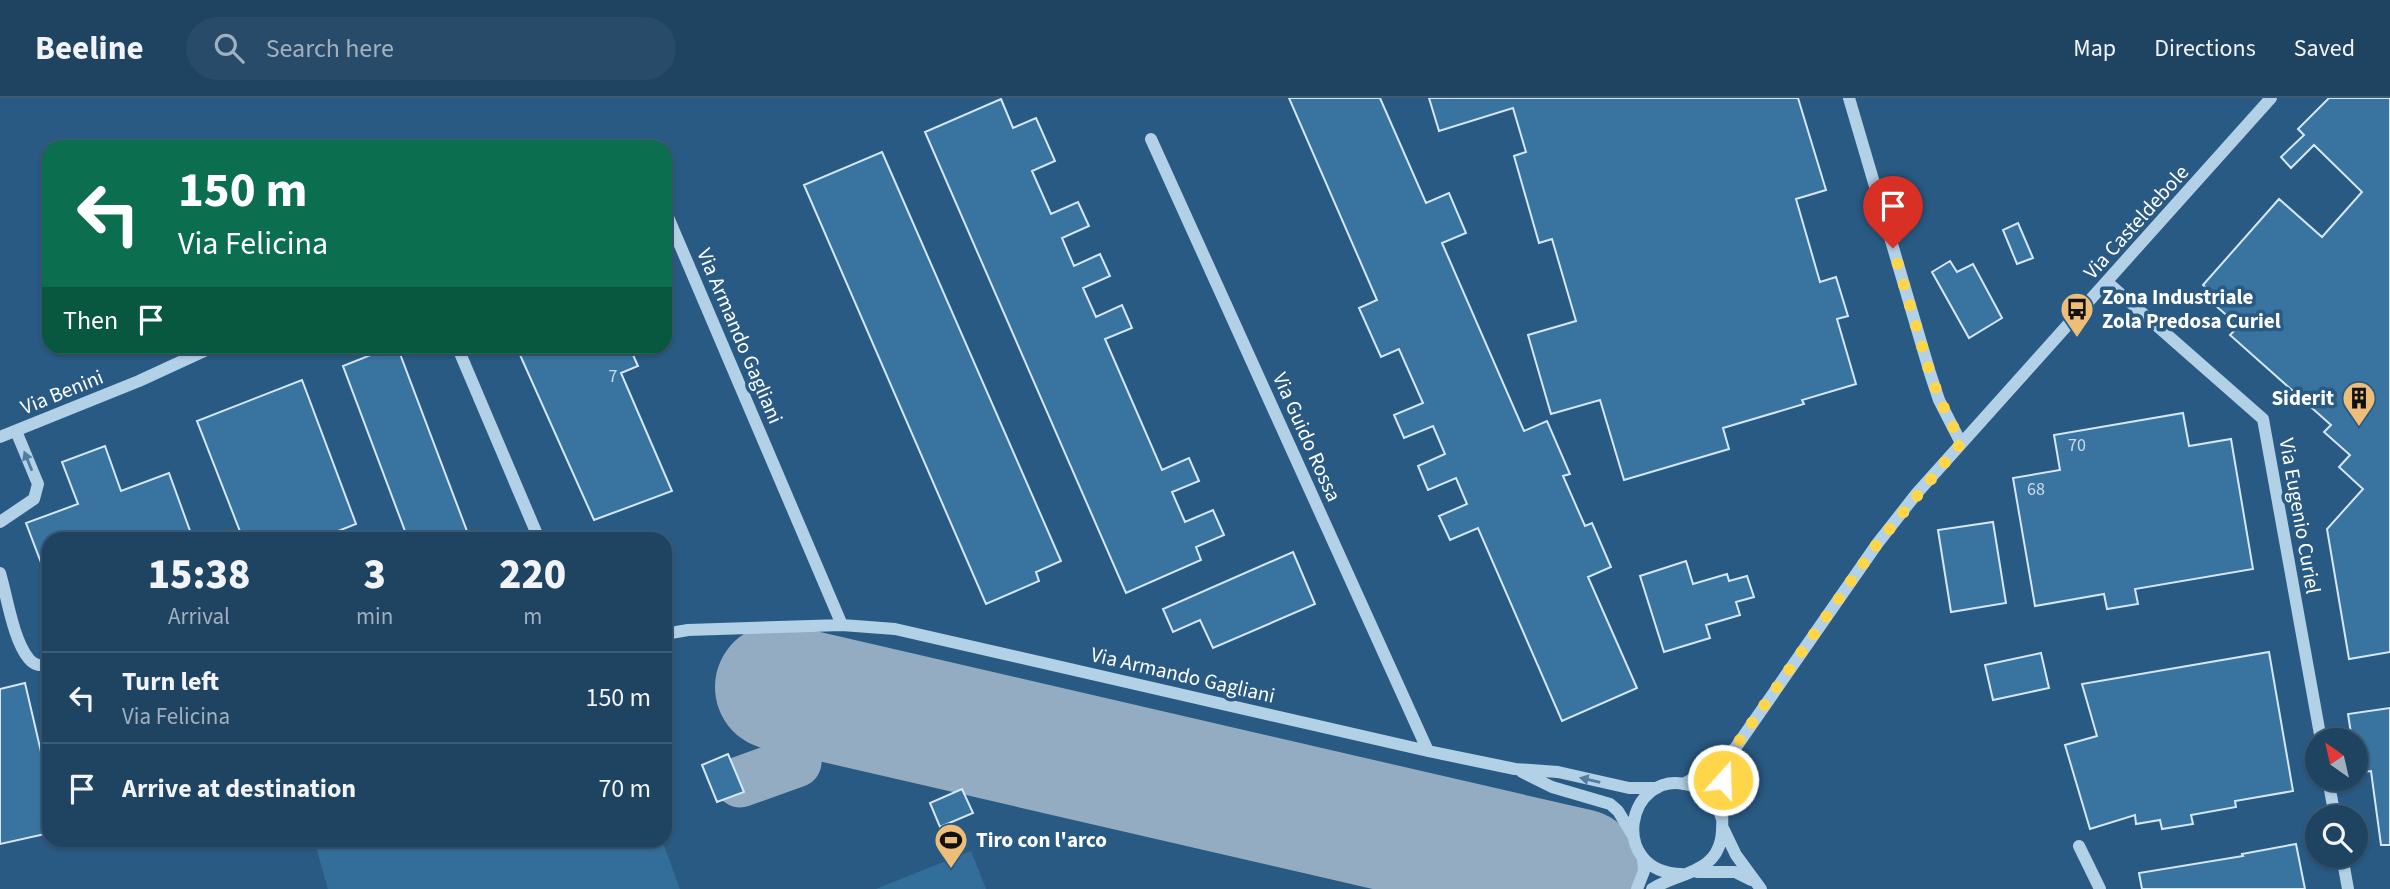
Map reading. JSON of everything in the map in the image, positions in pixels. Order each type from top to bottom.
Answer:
[{"type":"street","points":[[1849,98],[1930,373],[1961,443]]},
{"type":"street","name":"Via Casteldebole","points":[[1735,747],[1877,544],[1971,431],[2271,98]]},
{"type":"street","name":"Via Guido Rossa","points":[[1151,139],[1428,751]]},
{"type":"street","name":"Via Armando Gagliani","points":[[672,225],[842,625]]},
{"type":"street","name":"Via Eugenio Curiel","points":[[2107,282],[2263,419],[2319,728]]},
{"type":"street","name":"Via Benini","points":[[0,437],[139,382],[198,354]]},
{"type":"street","points":[[460,354],[536,532]]},
{"type":"street","points":[[0,522],[34,499],[38,484],[16,431]]},
{"type":"street","points":[[0,573],[25,653],[35,664],[42,666]]},
{"type":"street","name":"Via Armando Gagliani","points":[[672,627],[688,629],[842,625],[895,629],[1428,751],[1515,769],[1558,772],[1629,788],[1657,788]]},
{"type":"street","name":"Via Armando Gagliani","points":[[672,632],[688,629]]},
{"type":"street","points":[[1637,889],[1644,871],[1643,859],[1632,834],[1632,824],[1639,805],[1657,788],[1683,784],[1714,768],[1735,747]]},
{"type":"street","points":[[1652,889],[1711,860],[1718,850],[1723,824],[1723,780],[1735,747]]},
{"type":"street","name":"Via Armando Gagliani","points":[[1515,769],[1552,787],[1610,804],[1618,810],[1632,834]]},
{"type":"street","points":[[1683,784],[1706,793],[1715,803],[1736,855],[1757,885]]},
{"type":"street","points":[[2080,846],[2099,889]]},
{"type":"street","points":[[1643,859],[1658,870],[1686,873],[1735,872],[1757,885]]},
{"type":"street","points":[[2344,868],[2348,889]]},
{"type":"shaded area","points":[[316,847],[665,847],[680,889],[328,889]]},
{"type":"shaded area","name":"Tiro con l'arco","points":[[971,851],[986,889],[876,889]]},
{"type":"building","points":[[1289,98],[1380,98],[1426,203],[1449,193],[1466,233],[1442,243],[1524,431],[1547,421],[1570,474],[1563,476],[1585,526],[1592,523],[1611,567],[1588,577],[1637,688],[1562,721],[1478,528],[1450,540],[1439,516],[1467,504],[1456,478],[1428,490],[1418,466],[1445,454],[1433,426],[1404,438],[1394,415],[1423,403],[1399,349],[1381,357],[1359,308],[1377,300]]},
{"type":"building","points":[[1429,98],[1798,98],[1826,190],[1796,199],[1820,282],[1836,277],[1848,316],[1837,319],[1856,384],[1802,400],[1804,404],[1723,428],[1729,449],[1624,480],[1600,400],[1551,414],[1528,335],[1576,321],[1552,239],[1539,243],[1514,156],[1526,152],[1513,108],[1439,131]]},
{"type":"building","name":"Siderit","points":[[2329,98],[2390,98],[2390,652],[2349,659],[2327,529],[2363,489],[2339,467],[2350,455],[2324,432],[2331,425],[2230,335],[2239,326],[2209,300],[2214,295],[2203,285],[2279,199],[2322,237],[2362,192],[2314,145],[2291,168],[2281,157],[2304,135],[2298,129]]},
{"type":"building","points":[[1001,99],[1013,128],[1036,118],[1055,161],[1032,171],[1051,214],[1078,202],[1089,226],[1062,238],[1074,266],[1100,254],[1110,276],[1083,288],[1096,317],[1122,305],[1132,328],[1105,339],[1162,470],[1189,458],[1199,481],[1172,492],[1185,522],[1213,510],[1224,535],[1196,547],[1201,560],[1126,593],[925,132]]},
{"type":"building","points":[[882,152],[1061,561],[1036,572],[1039,581],[986,604],[804,185]]},
{"type":"building","points":[[2018,223],[2033,258],[2017,264],[2003,230]]},
{"type":"building","points":[[1950,261],[1957,272],[1973,264],[2002,318],[1969,338],[1932,272]]},
{"type":"building","points":[[373,354],[400,354],[467,532],[405,532],[343,366]]},
{"type":"building","points":[[520,354],[633,354],[638,366],[621,373],[672,491],[594,520]]},
{"type":"building","points":[[302,380],[356,524],[336,532],[240,532],[197,421]]},
{"type":"building","points":[[2183,413],[2189,446],[2231,439],[2253,569],[2135,589],[2138,604],[2107,609],[2104,594],[2035,606],[2013,478],[2060,470],[2054,435]]},
{"type":"building","points":[[105,446],[121,491],[169,473],[190,532],[42,532],[42,565],[26,523],[78,504],[62,462]]},
{"type":"building","points":[[1993,522],[2006,603],[1951,612],[1938,530]]},
{"type":"building","points":[[1293,552],[1315,604],[1213,648],[1200,620],[1173,632],[1163,609]]},
{"type":"building","points":[[1686,561],[1693,584],[1727,574],[1729,581],[1747,576],[1754,597],[1736,602],[1740,615],[1706,625],[1710,638],[1664,652],[1640,576]]},
{"type":"building","points":[[2269,652],[2293,791],[2235,801],[2236,807],[2191,815],[2193,824],[2162,829],[2160,820],[2136,824],[2135,815],[2090,829],[2065,745],[2097,736],[2082,684]]},
{"type":"building","points":[[2041,653],[2049,688],[1993,700],[1985,665]]},
{"type":"building","points":[[25,683],[42,756],[42,835],[0,844],[0,689]]},
{"type":"building","points":[[2390,708],[2390,845],[2381,845],[2371,771],[2368,771],[2368,728],[2350,728],[2348,714]]},
{"type":"building","points":[[728,754],[744,792],[717,802],[702,765]]},
{"type":"building","points":[[962,789],[973,813],[940,827],[930,803]]},
{"type":"building","points":[[2296,844],[2305,889],[2142,889],[2139,873],[2243,856],[2242,854]]},
{"type":"taxiway","points":[[740,782],[796,762],[805,694]]},
{"type":"runway","points":[[778,687],[1579,872]]},
{"type":"place","name":"Zona Industriale Zola Predosa Curiel","points":[[2077,339]]},
{"type":"place","name":"Siderit","points":[[2359,428]]},
{"type":"place","name":"Tiro con l'arco","points":[[951,870]]},
{"type":"route","points":[[1723,780],[1735,747],[1865,560],[1917,493],[1961,443],[1930,373],[1893,248]]}]
